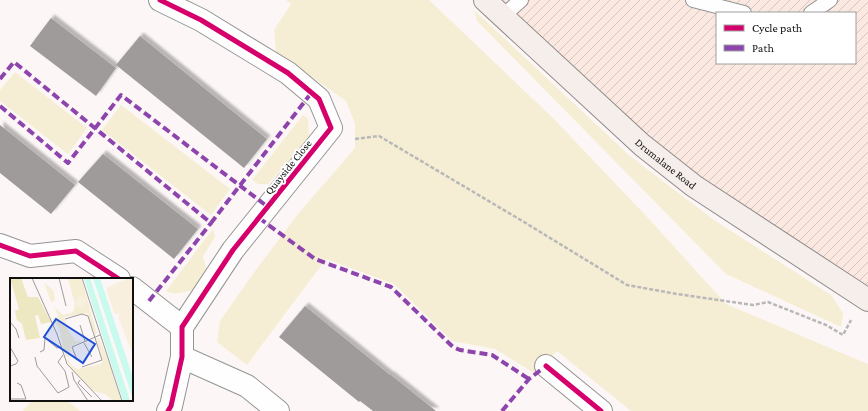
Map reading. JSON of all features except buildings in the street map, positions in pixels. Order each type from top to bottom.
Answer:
[{"type":"main road","name":"Drumalane Road","points":[[485,0],[642,145],[694,186],[866,298]]},
{"type":"street","points":[[160,0],[201,20],[288,73],[320,99],[331,128]]},
{"type":"street","name":"Quayside Close","points":[[182,327],[233,250],[331,128]]},
{"type":"street","points":[[0,245],[30,256],[76,251],[117,278]]},
{"type":"street","points":[[133,289],[182,327],[182,357],[171,406],[168,411]]},
{"type":"street","points":[[182,357],[247,386],[278,411]]},
{"type":"street","points":[[546,366],[601,411]]},
{"type":"lane","points":[[502,16],[521,0]]},
{"type":"lane","points":[[693,0],[740,12]]},
{"type":"lane","points":[[812,12],[830,0]]},
{"type":"path","points":[[331,128],[355,140],[379,136],[627,285],[753,305],[768,302],[826,325],[843,335],[866,298]]},
{"type":"shaded area","points":[[286,0],[429,0],[553,118],[649,219],[726,304],[868,364],[868,411],[631,411],[557,351],[534,373],[495,349],[452,341],[394,284],[326,259],[247,365],[217,342],[220,321],[298,214],[355,148],[355,124],[346,101],[276,52],[274,30],[291,4]]},
{"type":"shaded area","points":[[491,0],[868,0],[868,292],[667,157]]},
{"type":"shaded area","points":[[474,10],[630,156],[714,220],[831,295],[843,313],[841,327],[726,274],[477,21]]},
{"type":"shaded area","points":[[15,72],[87,128],[68,154],[0,101],[0,90]]},
{"type":"shaded area","points":[[121,105],[230,189],[211,215],[102,130]]},
{"type":"shaded area","points":[[303,115],[308,119],[309,136],[303,145],[268,184],[258,184],[252,180]]},
{"type":"shaded area","points":[[213,229],[215,237],[203,256],[207,270],[193,290],[183,293],[166,291]]},
{"type":"shaded area","points":[[31,401],[68,401],[80,411],[23,411]]},
{"type":"marked path","points":[[0,79],[14,62],[211,223],[312,92]]},
{"type":"marked path","points":[[0,106],[68,163],[121,95],[268,207]]},
{"type":"marked path","points":[[259,218],[315,259],[391,287],[453,347],[460,350],[492,355],[529,379]]},
{"type":"marked path","points":[[149,301],[211,223]]},
{"type":"marked path","points":[[502,411],[529,379],[546,366]]},
{"type":"cycle path","points":[[160,0],[201,20],[288,73],[319,99],[331,128],[233,250],[182,327],[182,357],[171,406],[168,411]]},
{"type":"cycle path","points":[[0,245],[30,256],[76,251],[117,278]]},
{"type":"cycle path","points":[[546,366],[601,411]]}]
